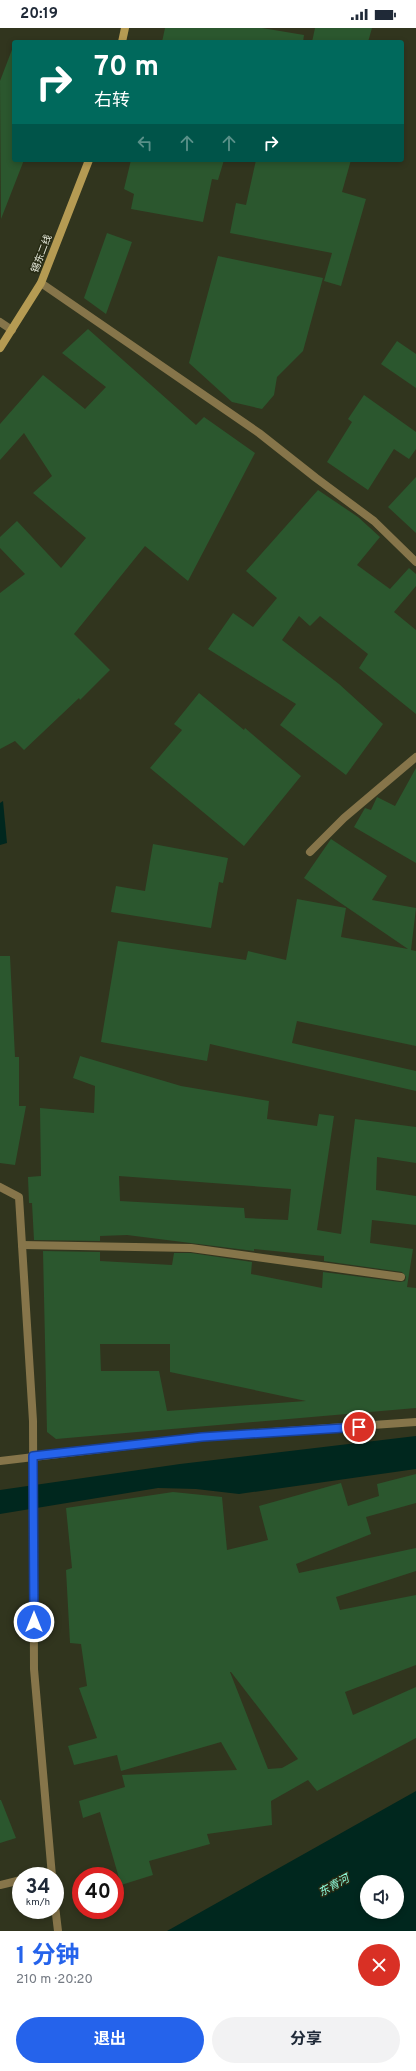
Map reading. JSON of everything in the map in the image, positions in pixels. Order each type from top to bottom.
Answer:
[{"type":"main road","points":[[122,40],[125,28]]},
{"type":"main road","name":"锡东二线","points":[[0,348],[41,283],[88,162]]},
{"type":"street","points":[[41,283],[259,432],[316,478],[374,521],[416,562]]},
{"type":"street","points":[[0,322],[12,330]]},
{"type":"street","points":[[310,852],[344,818],[416,757]]},
{"type":"street","points":[[0,1188],[19,1197],[33,1422],[34,1669],[50,1867]]},
{"type":"street","points":[[22,1245],[190,1248],[400,1277]]},
{"type":"street","points":[[0,1461],[202,1437],[416,1422]]},
{"type":"street","points":[[0,1885],[12,1882]]},
{"type":"street","points":[[57,1919],[58,1931]]},
{"type":"water","points":[[3,801],[7,843],[0,845],[0,803]]},
{"type":"water","points":[[416,1436],[416,1469],[239,1494],[196,1489],[158,1488],[0,1514],[0,1490],[180,1464]]},
{"type":"water","name":"东青河","points":[[416,1791],[416,1931],[167,1931]]},
{"type":"building","points":[[165,28],[262,28],[304,35],[303,40],[162,40]]},
{"type":"building","points":[[315,28],[372,28],[369,40],[312,40]]},
{"type":"building","points":[[12,50],[12,162],[23,162],[1,219],[0,81]]},
{"type":"building","points":[[131,162],[223,162],[218,180],[212,179],[203,222],[131,209],[134,194],[124,189]]},
{"type":"building","points":[[256,162],[350,162],[342,192],[366,199],[341,286],[324,281],[332,253],[230,233],[236,203],[246,205]]},
{"type":"building","points":[[107,233],[132,242],[106,314],[84,298]]},
{"type":"building","points":[[218,256],[323,278],[303,351],[277,377],[274,395],[262,409],[232,402],[189,363]]},
{"type":"building","points":[[88,329],[196,425],[204,417],[255,453],[188,581],[145,546],[74,634],[110,670],[80,700],[79,698],[24,750],[15,741],[0,749],[0,593],[25,574],[0,548],[0,537],[17,521],[61,568],[86,538],[33,493],[52,476],[24,433],[0,460],[0,424],[43,375],[85,409],[106,387],[62,353]]},
{"type":"building","points":[[397,341],[416,354],[416,388],[381,364]]},
{"type":"building","points":[[364,395],[416,432],[416,449],[409,459],[394,449],[368,490],[327,462],[352,422],[348,419]]},
{"type":"building","points":[[416,477],[416,533],[388,507]]},
{"type":"building","points":[[318,490],[358,517],[380,537],[357,565],[390,589],[409,568],[416,574],[416,586],[394,612],[416,630],[416,714],[359,668],[368,654],[320,616],[310,626],[299,616],[282,640],[339,684],[383,724],[346,775],[280,725],[296,704],[208,649],[233,613],[253,627],[277,598],[246,571]]},
{"type":"building","points":[[199,693],[244,730],[245,728],[301,776],[244,846],[150,768],[182,730],[174,724]]},
{"type":"building","points":[[416,768],[416,863],[354,827],[365,808],[371,810],[377,797],[395,806]]},
{"type":"building","points":[[331,839],[387,876],[372,900],[416,908],[411,950],[416,951],[416,1046],[297,1021],[292,1043],[416,1071],[416,1091],[210,1044],[207,1061],[101,1042],[118,941],[246,960],[248,951],[286,960],[297,899],[346,908],[341,937],[408,949],[304,878]]},
{"type":"building","points":[[153,844],[228,858],[223,883],[219,882],[211,928],[111,912],[116,886],[145,891]]},
{"type":"building","points":[[0,956],[10,956],[15,1057],[19,1057],[19,1106],[26,1106],[15,1165],[0,1163]]},
{"type":"building","points":[[80,1056],[181,1086],[269,1101],[267,1119],[317,1126],[319,1114],[334,1116],[317,1230],[341,1234],[355,1119],[416,1127],[416,1163],[377,1157],[376,1190],[416,1196],[416,1225],[372,1220],[370,1243],[413,1249],[407,1287],[416,1288],[416,1408],[56,1439],[47,1432],[43,1251],[100,1252],[100,1261],[172,1265],[174,1253],[191,1253],[252,1262],[251,1274],[322,1288],[323,1272],[400,1282],[405,1281],[406,1277],[402,1272],[324,1261],[324,1256],[254,1249],[254,1251],[127,1235],[100,1236],[100,1241],[34,1240],[32,1203],[29,1203],[28,1177],[41,1176],[40,1108],[94,1113],[95,1086],[73,1078]],"holes":[[[119,1176],[291,1189],[288,1220],[245,1218],[244,1208],[120,1201]],[[100,1344],[170,1344],[170,1372],[306,1401],[167,1411],[159,1371],[101,1371]]]},
{"type":"building","points":[[416,1474],[416,1503],[366,1517],[371,1534],[296,1564],[299,1573],[416,1548],[416,1571],[336,1597],[340,1610],[416,1595],[416,1665],[345,1692],[353,1715],[416,1687],[416,1738],[317,1791],[308,1780],[271,1801],[272,1825],[207,1834],[210,1844],[149,1861],[153,1875],[124,1884],[124,1867],[116,1867],[100,1812],[83,1818],[79,1801],[125,1787],[122,1775],[237,1770],[221,1742],[121,1771],[117,1755],[74,1765],[68,1746],[97,1738],[79,1688],[87,1686],[81,1644],[70,1643],[66,1570],[72,1568],[66,1508],[173,1492],[222,1497],[227,1550],[268,1540],[259,1506],[341,1483],[348,1506],[379,1496],[377,1484]],"holes":[[[230,1672],[298,1759],[282,1768],[268,1769]]]},
{"type":"building","points":[[0,1800],[16,1838],[0,1843]]},
{"type":"route","points":[[34,1622],[33,1456],[202,1437],[359,1427]]}]
